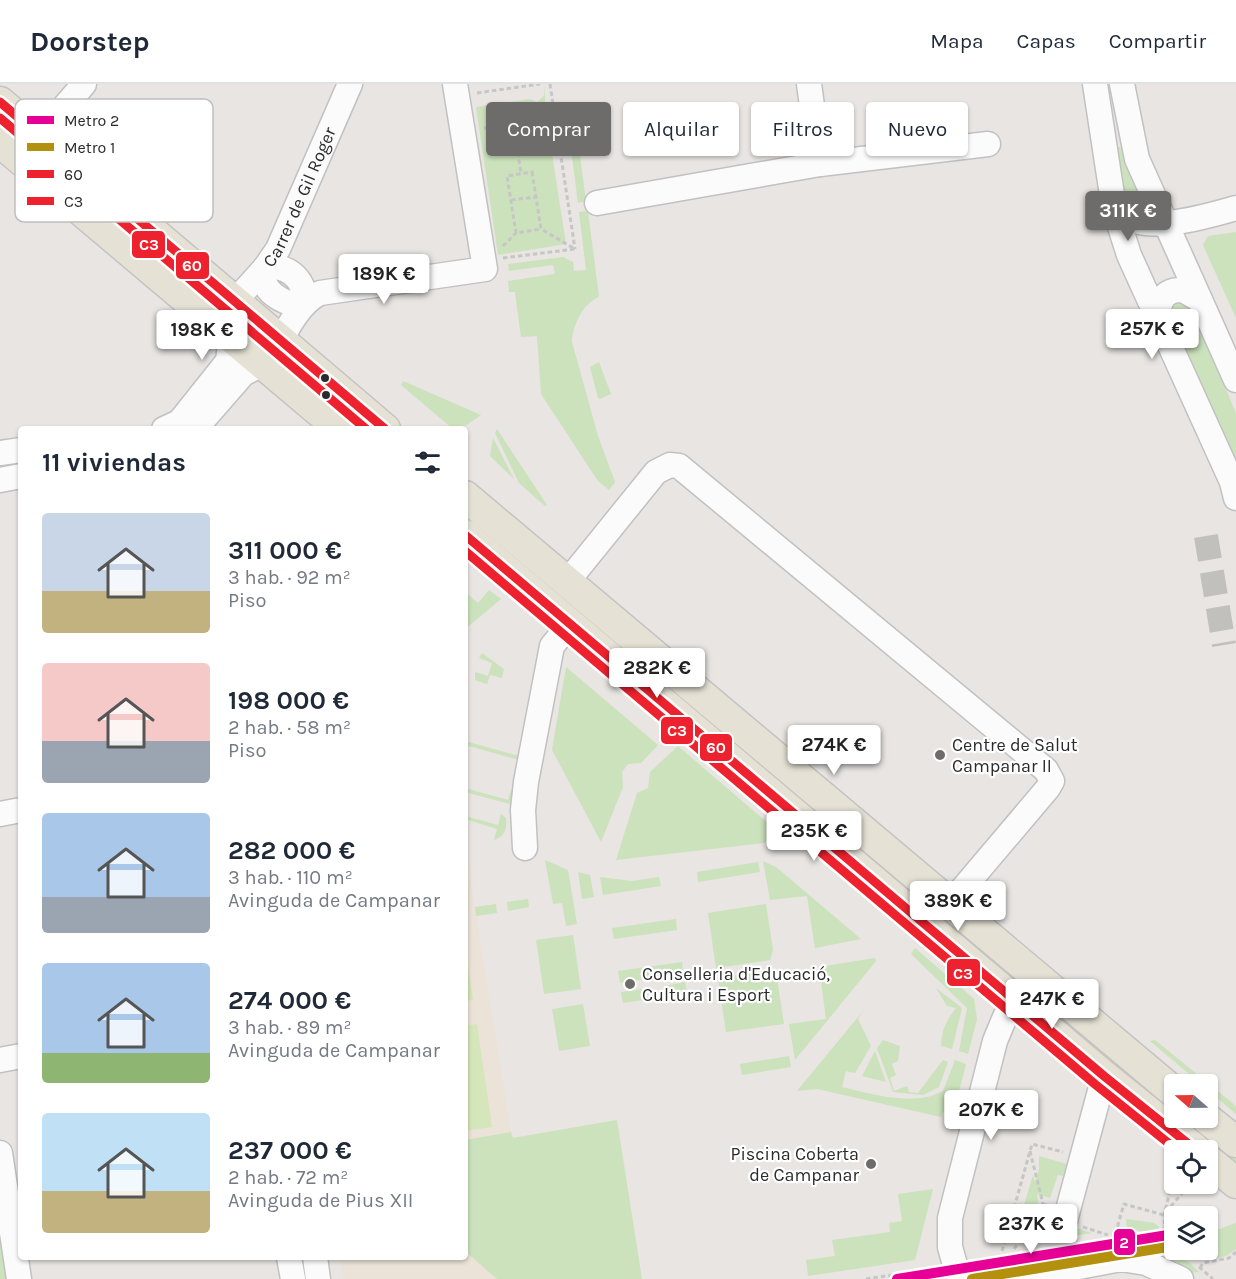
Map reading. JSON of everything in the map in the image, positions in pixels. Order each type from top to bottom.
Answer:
[{"type":"main road","points":[[0,102],[15,115]]},
{"type":"main road","points":[[0,142],[15,155]]},
{"type":"main road","points":[[95,222],[336,426]]},
{"type":"main road","points":[[142,222],[381,426]]},
{"type":"main road","points":[[468,499],[1084,1019],[1164,1084]]},
{"type":"main road","points":[[468,538],[1104,1076],[1184,1140]]},
{"type":"main road","points":[[570,624],[566,610],[571,601],[580,598],[590,601]]},
{"type":"main road","points":[[631,676],[632,662],[640,645]]},
{"type":"main road","points":[[631,676],[646,678],[665,665]]},
{"type":"main road","points":[[837,850],[841,813]]},
{"type":"main road","points":[[837,850],[873,841]]},
{"type":"main road","points":[[920,920],[940,897]]},
{"type":"main road","points":[[1076,1052],[1075,1036],[1084,1019]]},
{"type":"main road","points":[[1076,1052],[1090,1053],[1106,1049],[1112,1042]]},
{"type":"main road","points":[[1218,1128],[1236,1142]]},
{"type":"main road","points":[[1218,1168],[1236,1183]]},
{"type":"street","points":[[71,99],[84,84]]},
{"type":"street","name":"Carrer de Gil Roger","points":[[235,301],[266,268],[286,232],[350,84]]},
{"type":"street","points":[[809,84],[820,164]]},
{"type":"street","points":[[1095,84],[1114,208],[1129,255],[1232,482],[1236,498]]},
{"type":"street","points":[[1122,84],[1137,159],[1236,380]]},
{"type":"street","points":[[303,305],[320,293],[492,260],[461,90]]},
{"type":"street","points":[[597,203],[820,164],[988,144]]},
{"type":"street","points":[[1114,208],[1126,220],[1144,224],[1165,223],[1236,208]]},
{"type":"street","points":[[198,426],[243,374],[270,359],[303,305],[305,296],[298,279],[280,267],[266,268]]},
{"type":"street","points":[[1158,321],[1160,301],[1167,293],[1183,290],[1200,300]]},
{"type":"street","points":[[170,426],[186,415],[228,361],[229,335],[235,301]]},
{"type":"street","points":[[0,453],[18,450]]},
{"type":"street","points":[[567,582],[656,472],[670,465],[679,466],[1046,770],[1052,781],[1048,788],[940,897]]},
{"type":"street","points":[[0,480],[18,477]]},
{"type":"street","points":[[525,848],[523,810],[526,782],[552,646],[570,624]]},
{"type":"street","points":[[0,813],[18,810]]},
{"type":"street","points":[[950,1275],[950,1218],[995,1041],[1005,1017],[1017,1002]]},
{"type":"street","points":[[0,1060],[18,1057]]},
{"type":"street","points":[[1065,1221],[1104,1076]]},
{"type":"street","points":[[0,1154],[12,1266]]},
{"type":"street","points":[[1015,1279],[1121,1259],[1190,1274]]},
{"type":"street","points":[[290,1260],[293,1279]]},
{"type":"street","points":[[315,1260],[318,1279]]},
{"type":"path","points":[[461,90],[540,84]]},
{"type":"path","points":[[550,84],[553,102]]},
{"type":"path","points":[[479,128],[486,128]]},
{"type":"path","points":[[518,156],[520,173]]},
{"type":"path","points":[[561,156],[575,249]]},
{"type":"path","points":[[516,233],[507,176],[520,173],[532,172],[541,229]]},
{"type":"path","points":[[511,200],[536,197]]},
{"type":"path","points":[[492,260],[516,233],[541,229],[575,249]]},
{"type":"path","points":[[492,260],[575,249]]},
{"type":"path","points":[[1002,1251],[1032,1144],[1082,1157]]},
{"type":"path","points":[[1030,1151],[1044,1208]]},
{"type":"path","points":[[1172,1206],[1182,1194]]},
{"type":"path","points":[[1119,1234],[1118,1224],[1125,1204],[1164,1215]]},
{"type":"path","points":[[1160,1238],[1164,1229]]},
{"type":"path","points":[[1190,1274],[1203,1263],[1229,1258],[1236,1252]]},
{"type":"path","points":[[866,1279],[926,1270],[950,1275]]},
{"type":"path","points":[[1205,1272],[1213,1279]]},
{"type":"shaded area","points":[[468,864],[512,1138],[617,1120],[642,1279],[344,1279],[341,1260],[468,1260]]},
{"type":"green space","points":[[545,86],[545,102],[537,102],[544,96]]},
{"type":"green space","points":[[530,99],[537,102],[510,102]]},
{"type":"green space","points":[[486,106],[486,156],[552,156],[566,244],[498,255],[476,107]]},
{"type":"green space","points":[[1120,147],[1145,208],[1136,207],[1124,195],[1115,148]]},
{"type":"green space","points":[[572,156],[580,156],[586,201],[578,203]]},
{"type":"green space","points":[[588,211],[599,297],[588,304],[580,315],[572,342],[598,436],[615,482],[609,490],[598,481],[541,394],[537,336],[521,337],[515,292],[509,292],[508,281],[555,274],[553,265],[509,271],[508,264],[563,257],[573,262],[574,271],[586,270],[579,212]]},
{"type":"green space","points":[[1236,232],[1236,318],[1203,245],[1208,236]]},
{"type":"green space","points":[[1175,297],[1191,308],[1236,413],[1236,464],[1168,316]]},
{"type":"green space","points":[[599,362],[611,394],[600,399],[590,367]]},
{"type":"green space","points":[[403,381],[481,415],[465,426],[449,426],[401,385]]},
{"type":"green space","points":[[497,429],[547,505],[545,506],[519,483],[495,433]]},
{"type":"green space","points":[[493,438],[514,479],[490,456]]},
{"type":"green space","points":[[489,590],[501,599],[468,626],[468,595],[478,603]]},
{"type":"green space","points":[[482,653],[504,669],[502,678],[490,675],[487,684],[475,680],[475,672],[488,676],[492,663],[479,658]]},
{"type":"green space","points":[[566,667],[658,745],[641,763],[628,764],[622,772],[623,787],[601,842],[552,750]]},
{"type":"green space","points":[[468,742],[519,756],[519,760],[468,746]]},
{"type":"green space","points":[[678,746],[776,830],[765,843],[616,860],[637,793],[648,788],[650,772]]},
{"type":"green space","points":[[468,789],[508,800],[511,790],[514,790],[510,804],[468,793]]},
{"type":"green space","points":[[501,814],[506,818],[506,829],[500,837],[494,840],[497,829],[468,820],[468,817],[498,825]]},
{"type":"green space","points":[[545,860],[568,870],[577,924],[566,926],[562,903],[553,904]]},
{"type":"green space","points":[[763,861],[776,867],[861,939],[815,948],[807,896],[770,900]]},
{"type":"green space","points":[[758,862],[760,872],[698,882],[697,872]]},
{"type":"green space","points":[[578,872],[590,875],[594,897],[582,899]]},
{"type":"green space","points":[[600,877],[632,881],[659,877],[661,886],[603,895]]},
{"type":"green space","points":[[528,899],[529,907],[508,911],[507,902]]},
{"type":"green space","points":[[496,904],[497,913],[476,916],[475,907]]},
{"type":"green space","points":[[766,904],[773,950],[770,960],[716,968],[708,913]]},
{"type":"green space","points":[[676,919],[677,930],[614,939],[612,928]]},
{"type":"green space","points":[[573,935],[581,989],[544,994],[536,940]]},
{"type":"green space","points":[[915,948],[974,999],[977,1019],[968,1054],[959,1051],[967,1008],[911,954]]},
{"type":"green space","points":[[875,958],[876,961],[795,1060],[789,1024],[826,1019],[819,967]]},
{"type":"green space","points":[[682,962],[683,973],[620,983],[618,971]]},
{"type":"green space","points":[[468,966],[473,1000],[468,1001]]},
{"type":"green space","points":[[771,969],[777,978],[784,1024],[726,1032],[718,978]]},
{"type":"green space","points":[[685,982],[687,993],[666,997],[665,986]]},
{"type":"green space","points":[[936,988],[962,1008],[952,1049],[941,1046],[942,1035],[956,1008],[947,1006]]},
{"type":"green space","points":[[642,989],[643,1000],[623,1003],[621,992]]},
{"type":"green space","points":[[583,1004],[590,1046],[559,1051],[552,1009]]},
{"type":"green space","points":[[863,1011],[858,1019],[871,1046],[855,1073],[846,1071],[842,1087],[893,1098],[932,1096],[943,1091],[955,1060],[966,1064],[953,1114],[943,1112],[941,1117],[817,1089],[797,1091]]},
{"type":"green space","points":[[477,1024],[492,1127],[468,1131],[468,1026]]},
{"type":"green space","points":[[883,1040],[900,1046],[898,1061],[892,1064],[896,1075],[890,1078],[894,1091],[907,1086],[909,1092],[918,1093],[943,1060],[948,1062],[939,1087],[923,1095],[893,1092],[877,1048]]},
{"type":"green space","points":[[1155,1040],[1197,1074],[1189,1074],[1150,1041]]},
{"type":"green space","points":[[875,1051],[886,1082],[862,1076]]},
{"type":"green space","points":[[789,1056],[791,1067],[742,1075],[740,1064]]},
{"type":"green space","points":[[1118,1060],[1164,1097],[1164,1110],[1106,1065]]},
{"type":"green space","points":[[1218,1091],[1236,1106],[1236,1114],[1218,1099]]},
{"type":"green space","points":[[617,1120],[642,1279],[497,1279],[468,1254],[468,1139],[511,1132],[513,1138]]},
{"type":"green space","points":[[1187,1128],[1202,1128],[1217,1140],[1202,1140]]},
{"type":"green space","points":[[1218,1141],[1236,1155],[1236,1166],[1218,1152]]},
{"type":"green space","points":[[1039,1156],[1070,1165],[1063,1176],[1058,1175],[1050,1198],[1037,1194],[1039,1207],[1012,1245],[1033,1175],[1035,1182],[1039,1169]]},
{"type":"green space","points":[[0,1180],[15,1279],[0,1279]]},
{"type":"green space","points":[[933,1189],[915,1260],[808,1276],[806,1260],[835,1256],[832,1240],[890,1232],[889,1223],[902,1221],[898,1194]]},
{"type":"green space","points":[[1043,1217],[1050,1223],[1053,1221],[1092,1233],[1024,1244]]},
{"type":"green space","points":[[1126,1219],[1154,1223],[1159,1227],[1158,1233],[1127,1229]]},
{"type":"green space","points":[[1236,1223],[1236,1249],[1218,1258],[1218,1229]]},
{"type":"green space","points":[[1169,1260],[1185,1260],[1199,1272],[1189,1273]]},
{"type":"tunnel","points":[[1206,536],[1224,645]]},
{"type":"metro line","name":"2","points":[[897,1279],[1164,1236]]},
{"type":"metro line","name":"1","points":[[972,1279],[1164,1248]]},
{"type":"transit line","name":"60","points":[[0,102],[15,115]]},
{"type":"transit line","name":"C3","points":[[0,118],[15,131]]},
{"type":"transit line","name":"C3","points":[[122,222],[362,426]]},
{"type":"transit line","name":"60","points":[[141,222],[381,426]]},
{"type":"transit line","name":"60","points":[[468,538],[1104,1076],[1184,1140]]},
{"type":"transit line","name":"C3","points":[[468,554],[1096,1085],[1165,1140]]},
{"type":"place","name":"Centre de Salut Campanar II","points":[[940,755]]},
{"type":"place","name":"Conselleria d'Educació, Cultura i Esport","points":[[630,984]]},
{"type":"place","name":"Piscina Coberta de Campanar","points":[[871,1164]]}]
